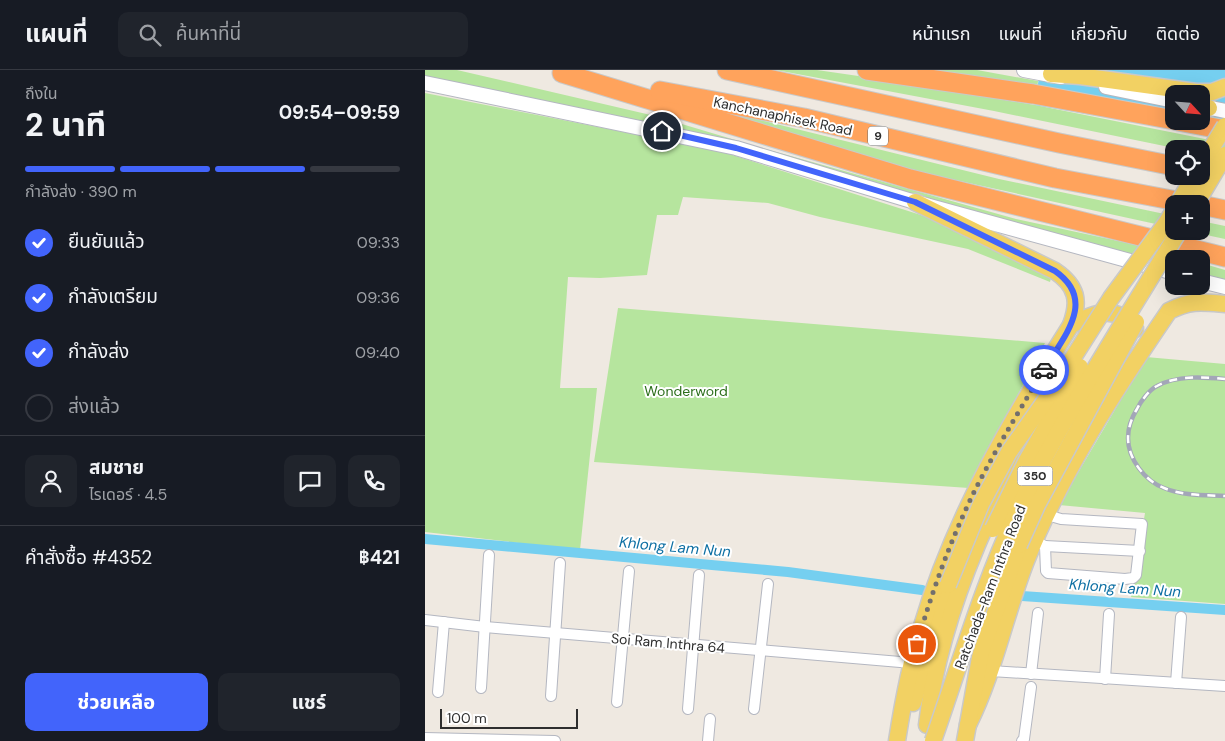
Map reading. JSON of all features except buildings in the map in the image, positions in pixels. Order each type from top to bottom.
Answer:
[{"type":"highway","name":"9","points":[[727,70],[1049,141],[1165,164]]},
{"type":"highway","points":[[867,70],[1033,94],[1165,118]]},
{"type":"highway","points":[[555,71],[910,179],[1225,257]]},
{"type":"highway","name":"Kanchanaphisek Road","points":[[555,71],[803,118],[1055,178],[1165,197]]},
{"type":"highway","points":[[1210,127],[1225,130]]},
{"type":"highway","points":[[1210,173],[1225,176]]},
{"type":"highway","name":"Kanchanaphisek Road","points":[[1210,206],[1225,210]]},
{"type":"highway","points":[[1137,234],[1225,249]]},
{"type":"main road","points":[[1024,70],[1051,74],[1165,99]]},
{"type":"main road","points":[[1051,74],[1080,76],[1165,95]]},
{"type":"main road","points":[[425,83],[736,148],[915,202],[1165,271]]},
{"type":"main road","points":[[1210,95],[1212,92],[1225,87]]},
{"type":"main road","points":[[1210,150],[1225,126]]},
{"type":"main road","points":[[1202,195],[1225,155]]},
{"type":"main road","points":[[897,741],[912,663],[930,599],[961,520],[991,460],[1071,325],[1075,314],[1075,295],[1072,286],[1055,271],[915,202]]},
{"type":"main road","name":"350","points":[[903,741],[949,585],[978,512],[1009,452],[1049,397],[1111,298],[1165,237]]},
{"type":"main road","name":"Ratchada-Ram Inthra Road","points":[[928,733],[962,609],[993,529],[1046,425],[1166,240]]},
{"type":"main road","name":"Ratchada-Ram Inthra Road","points":[[933,741],[988,582],[1017,511],[1042,462],[1167,240]]},
{"type":"main road","name":"Ratchada-Ram Inthra Road","points":[[966,737],[981,652],[1019,545],[1037,506],[1127,339],[1169,240]]},
{"type":"main road","points":[[1210,283],[1225,287]]},
{"type":"main road","points":[[966,737],[991,671],[1009,609],[1040,544],[1047,515],[1077,455],[1141,352],[1169,311],[1183,304],[1196,302],[1225,304]]},
{"type":"main road","points":[[1071,325],[1091,315],[1109,312],[1127,318],[1139,334],[1141,352]]},
{"type":"main road","points":[[928,733],[934,680],[952,612],[977,545],[1013,463],[1032,399],[1043,371]]},
{"type":"street","points":[[1047,515],[1061,519],[1141,524],[1143,526],[1140,551],[1136,574],[1133,578],[1048,573],[1040,544],[1140,551]]},
{"type":"street","points":[[481,688],[489,555]]},
{"type":"street","points":[[551,696],[560,563]]},
{"type":"street","points":[[617,702],[629,571]]},
{"type":"street","points":[[689,709],[699,576]]},
{"type":"street","points":[[754,709],[768,584]]},
{"type":"street","points":[[1031,674],[1038,614]]},
{"type":"street","points":[[1105,678],[1109,614]]},
{"type":"street","points":[[1177,683],[1181,617]]},
{"type":"street","name":"Soi Ram Inthra 64","points":[[425,620],[485,627],[912,663]]},
{"type":"street","points":[[438,692],[444,622]]},
{"type":"street","points":[[991,671],[1225,686]]},
{"type":"street","points":[[1022,741],[1024,739],[1031,687]]},
{"type":"street","points":[[708,741],[710,719]]},
{"type":"street","points":[[425,738],[555,741]]},
{"type":"green space","points":[[425,70],[457,70],[655,116],[1016,219],[1137,245],[1165,253],[1165,266],[937,204],[425,80]]},
{"type":"green space","points":[[776,70],[817,70],[886,80],[1035,105],[1210,140],[1165,140],[1165,146],[994,111]]},
{"type":"green space","points":[[922,70],[977,70],[1038,81],[1037,89]]},
{"type":"green space","points":[[425,93],[720,151],[924,216],[1051,278],[1050,282],[968,249],[820,217],[768,203],[683,197],[678,215],[657,215],[647,275],[600,278],[568,277],[560,388],[597,388],[580,550],[425,532]]},
{"type":"green space","points":[[736,114],[999,179],[1165,214],[1165,226],[923,173],[734,121]]},
{"type":"green space","points":[[1210,140],[1225,143],[1225,158],[1210,155]]},
{"type":"green space","points":[[1210,223],[1225,226],[1225,239],[1210,236]]},
{"type":"green space","points":[[1210,266],[1225,270],[1225,281],[1210,277]]},
{"type":"green space","name":"Wonderword","points":[[618,308],[1045,343],[969,488],[594,462]]},
{"type":"green space","points":[[1146,357],[1225,364],[1225,604],[1131,597],[1145,513],[1059,505]]},
{"type":"water","points":[[1040,70],[1225,70],[1225,138],[1179,130],[1210,130],[1210,85],[1165,85],[1165,128],[1035,105]]},
{"type":"waterway","name":"Khlong Lam Nun","points":[[425,539],[788,572],[922,590]]},
{"type":"waterway","name":"Khlong Lam Nun","points":[[1022,596],[1225,610]]},
{"type":"railway","points":[[1225,379],[1182,378],[1165,382],[1154,388],[1135,412],[1128,438],[1134,461],[1144,475],[1157,485],[1171,491],[1186,494],[1225,496]]},
{"type":"way so far","points":[[917,644],[930,599],[961,520],[991,460],[1044,370]]},
{"type":"route","points":[[662,131],[736,148],[915,202],[1055,271],[1072,286],[1076,304],[1075,314],[1071,325],[1044,370]]}]
